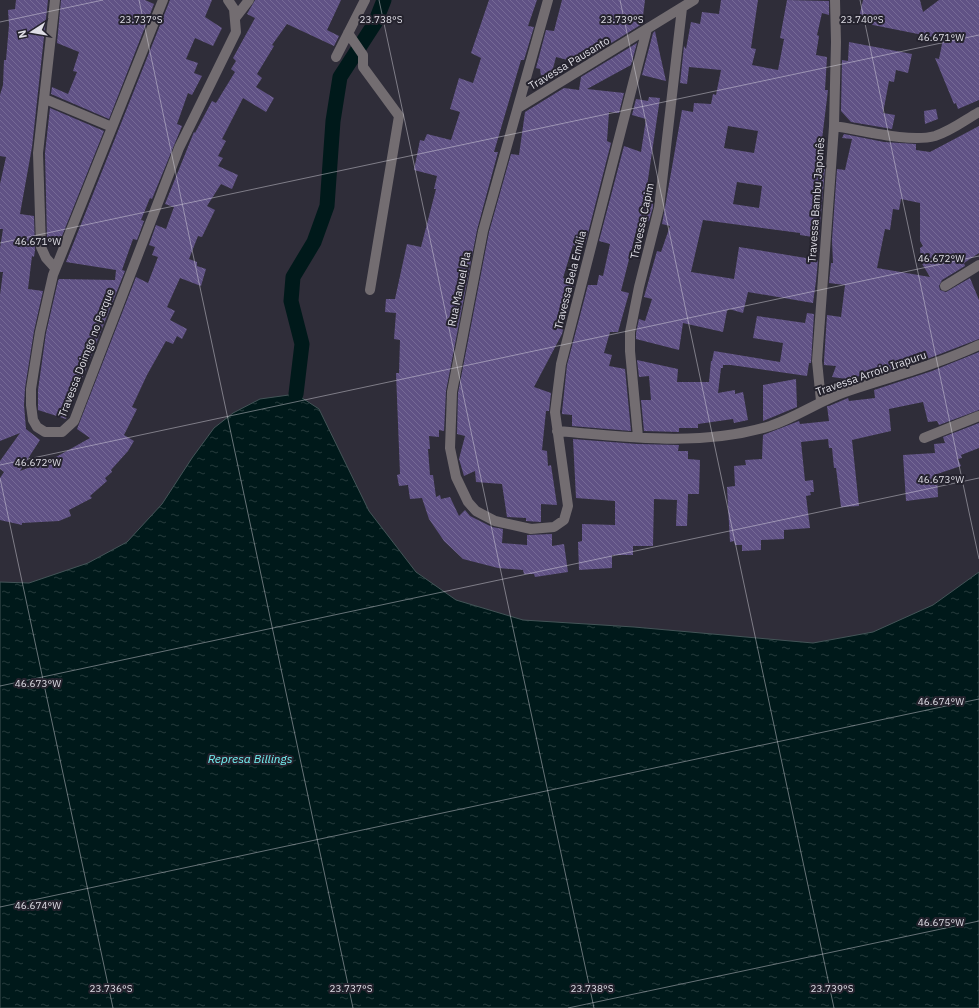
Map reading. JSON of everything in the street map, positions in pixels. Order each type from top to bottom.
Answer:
[{"type":"street","points":[[55,0],[38,153],[40,239],[46,258],[55,268]]},
{"type":"street","name":"Travessa Doimgo no Parque","points":[[163,0],[55,268],[40,332],[31,389],[33,420],[44,432],[62,432],[74,421],[179,148],[236,32],[236,17]]},
{"type":"street","points":[[228,0],[236,17]]},
{"type":"street","points":[[236,17],[249,0]]},
{"type":"street","points":[[336,57],[349,35],[365,0]]},
{"type":"street","name":"Rua Manuel Pla","points":[[546,528],[519,527],[495,521],[476,511],[460,489],[450,448],[452,392],[463,328],[483,231],[548,0]]},
{"type":"street","name":"Travessa Pausanto","points":[[518,108],[694,0]]},
{"type":"street","name":"Travessa Bambu Japonês","points":[[821,401],[816,361],[834,126],[836,42],[835,0]]},
{"type":"street","name":"Travessa Capim","points":[[638,437],[630,351],[631,324],[659,208],[682,8]]},
{"type":"street","name":"Travessa Bela Emília","points":[[546,528],[560,524],[567,514],[568,506],[556,431],[556,400],[561,364],[647,29]]},
{"type":"street","points":[[349,35],[361,53],[363,67],[399,116],[370,290]]},
{"type":"street","points":[[45,99],[112,127]]},
{"type":"street","points":[[834,126],[908,138],[921,138],[936,136],[979,112]]},
{"type":"street","points":[[945,286],[979,265]]},
{"type":"street","name":"Travessa Arroio Irapuru","points":[[556,431],[692,439],[740,433],[786,420],[821,401],[945,360],[979,345]]},
{"type":"street","points":[[924,438],[979,416]]},
{"type":"water","name":"Represa Billings","points":[[296,394],[319,409],[369,511],[416,572],[456,600],[523,620],[634,627],[813,643],[873,632],[933,605],[979,572],[979,1008],[0,1008],[0,582],[29,583],[88,563],[127,542],[162,504],[192,458],[214,428],[233,413],[260,399]]},
{"type":"building","points":[[16,0],[48,0],[32,147],[20,214],[34,216],[35,250],[34,257],[32,256],[28,289],[43,291],[34,331],[25,388],[24,405],[26,429],[40,440],[20,471],[56,457],[90,438],[77,429],[136,277],[148,283],[158,257],[152,255],[155,247],[149,245],[156,225],[166,229],[174,207],[165,204],[194,132],[195,133],[212,101],[216,103],[235,72],[231,69],[236,61],[233,58],[255,18],[247,14],[255,0],[341,0],[327,30],[339,36],[334,46],[287,24],[272,45],[274,46],[257,74],[262,78],[256,87],[274,98],[266,112],[243,98],[222,139],[226,141],[218,156],[223,158],[218,166],[238,175],[232,189],[221,184],[207,206],[215,210],[202,237],[198,236],[189,259],[197,262],[197,266],[206,269],[201,286],[180,278],[167,307],[175,311],[170,320],[187,329],[182,339],[177,336],[173,344],[166,341],[147,375],[132,407],[137,409],[124,435],[134,441],[128,451],[111,470],[112,472],[105,478],[107,481],[90,496],[92,498],[69,510],[71,516],[59,521],[22,523],[22,525],[0,520],[0,478],[4,472],[0,469],[0,461],[20,433],[0,441],[0,295],[3,272],[0,272],[0,248],[3,229],[0,229],[0,184],[6,157],[0,156],[0,95],[3,85],[4,60],[6,60],[9,25],[8,10],[15,9]]},
{"type":"building","points":[[61,0],[145,0],[154,4],[109,119],[51,94],[52,87],[68,94],[77,72],[73,71],[79,52],[57,43]]},
{"type":"building","points":[[170,0],[212,0],[205,17],[222,28],[213,46],[195,38],[186,59],[198,63],[194,73],[202,76],[192,95],[188,93],[177,124],[182,126],[152,199],[150,198],[141,220],[144,221],[137,240],[133,239],[122,270],[125,271],[66,419],[38,410],[38,390],[46,333],[58,281],[59,279],[115,280],[116,270],[66,262]]},
{"type":"building","points":[[489,0],[537,0],[528,26],[534,27],[524,60],[521,60],[494,152],[498,152],[477,230],[446,391],[444,431],[439,430],[439,437],[429,436],[430,449],[428,449],[430,475],[433,475],[436,497],[440,495],[441,499],[450,497],[459,516],[465,510],[470,516],[492,527],[503,529],[502,543],[527,545],[527,535],[552,534],[552,546],[564,544],[568,572],[535,577],[534,574],[524,574],[523,570],[498,568],[463,559],[444,541],[429,519],[422,498],[410,499],[408,485],[399,486],[397,475],[400,474],[396,373],[399,373],[400,340],[394,339],[396,313],[385,312],[386,299],[395,299],[407,244],[421,247],[436,189],[434,189],[437,176],[414,170],[420,140],[424,141],[427,134],[451,140],[460,112],[450,109],[459,78],[473,83],[481,58],[471,53]]},
{"type":"building","points":[[562,0],[645,0],[642,24],[579,63],[556,57],[551,76],[541,76],[540,69],[536,68],[546,30],[554,31]]},
{"type":"building","points":[[721,0],[758,0],[751,48],[756,49],[752,65],[778,70],[784,39],[780,38],[787,0],[829,1],[829,15],[822,13],[817,35],[819,36],[816,55],[827,57],[825,90],[828,90],[818,172],[822,166],[825,167],[819,238],[800,235],[800,233],[703,220],[691,272],[734,279],[739,247],[818,260],[816,281],[813,303],[748,292],[743,313],[729,309],[727,311],[723,332],[683,323],[679,350],[636,339],[636,333],[639,319],[645,321],[652,299],[644,297],[657,251],[661,252],[670,226],[662,224],[682,110],[693,112],[694,103],[711,104],[713,94],[716,95],[721,70],[689,67],[687,84],[680,83],[684,46],[686,49],[691,22],[700,24],[702,12],[719,14]],"holes":[[[728,126],[758,131],[754,153],[724,148]],[[737,182],[762,186],[759,208],[733,204]]]},
{"type":"building","points":[[863,0],[920,0],[923,12],[939,0],[979,0],[979,100],[958,109],[956,103],[954,104],[935,58],[939,59],[943,39],[858,22]]},
{"type":"building","points":[[655,31],[666,81],[642,75],[653,33]]},
{"type":"building","points":[[849,42],[912,54],[908,73],[896,70],[894,82],[889,81],[883,113],[895,115],[892,129],[851,122],[841,111],[842,60],[848,61]]},
{"type":"building","points":[[637,43],[631,65],[587,89],[624,93],[619,113],[609,112],[607,141],[611,143],[586,241],[583,249],[573,245],[563,278],[575,281],[562,334],[534,387],[551,393],[549,411],[546,411],[542,450],[547,451],[548,466],[551,465],[557,505],[541,504],[541,522],[526,521],[526,518],[507,517],[502,484],[476,482],[475,471],[464,476],[459,459],[465,436],[457,434],[458,393],[489,232],[511,154],[519,155],[525,112],[564,88],[579,90],[581,77]]},
{"type":"building","points":[[649,97],[660,98],[647,186],[644,197],[653,200],[653,207],[649,221],[645,222],[643,230],[637,228],[621,291],[629,293],[618,332],[610,332],[604,353],[612,355],[609,366],[625,369],[631,431],[572,426],[572,415],[562,414],[567,365],[588,285],[597,285],[599,275],[603,276],[610,244],[599,241],[624,146],[641,152],[646,119],[632,115],[636,99],[648,101]]},
{"type":"building","points":[[50,108],[104,131],[60,241],[47,239],[45,153]]},
{"type":"building","points":[[936,109],[938,119],[925,124],[924,111]]},
{"type":"building","points":[[979,126],[979,253],[964,263],[965,266],[942,280],[939,286],[940,290],[946,292],[970,278],[979,300],[979,339],[927,359],[872,376],[872,373],[847,379],[832,377],[836,366],[824,365],[827,315],[841,317],[845,285],[829,283],[831,263],[833,263],[832,240],[837,169],[845,170],[852,139],[842,138],[844,134],[884,142],[916,144],[916,150],[930,152]],"holes":[[[901,199],[920,203],[920,241],[923,246],[920,248],[921,262],[930,277],[877,268],[885,229],[890,230],[893,209],[899,210]]]},
{"type":"building","points":[[807,313],[814,314],[811,363],[809,363],[807,376],[731,365],[723,365],[723,368],[721,368],[718,393],[735,390],[735,394],[743,392],[748,420],[734,423],[733,419],[698,424],[698,428],[679,428],[679,432],[644,431],[641,400],[651,400],[649,376],[639,377],[637,360],[678,369],[677,382],[709,382],[711,361],[714,351],[780,362],[783,343],[753,338],[757,316],[805,323]]},
{"type":"building","points":[[979,352],[979,410],[939,425],[937,421],[928,422],[923,402],[889,409],[891,431],[852,440],[859,506],[841,507],[836,468],[834,468],[832,448],[829,448],[828,439],[801,442],[805,481],[813,480],[814,492],[810,492],[811,495],[806,496],[810,528],[784,530],[784,539],[761,540],[761,550],[742,551],[742,545],[735,545],[734,541],[730,542],[727,487],[735,486],[734,466],[746,465],[745,460],[762,459],[763,435],[799,421],[800,424],[829,421],[827,406],[848,398],[849,401],[875,398],[874,390],[932,371]]},
{"type":"building","points":[[796,379],[797,407],[763,421],[763,385]]},
{"type":"building","points":[[979,423],[979,448],[961,455],[962,458],[958,459],[961,466],[937,474],[938,497],[906,501],[903,455],[935,453],[934,444],[945,443],[943,437]]},
{"type":"building","points":[[573,439],[637,444],[679,445],[678,451],[688,451],[688,459],[700,460],[699,494],[688,494],[687,526],[676,526],[677,500],[654,499],[653,546],[633,546],[633,555],[612,555],[612,568],[579,570],[578,542],[582,541],[582,524],[615,525],[615,501],[576,498]]},
{"type":"waterway","points":[[296,394],[302,344],[291,301],[293,277],[314,242],[327,206],[333,121],[340,77],[375,23],[384,0]]}]
